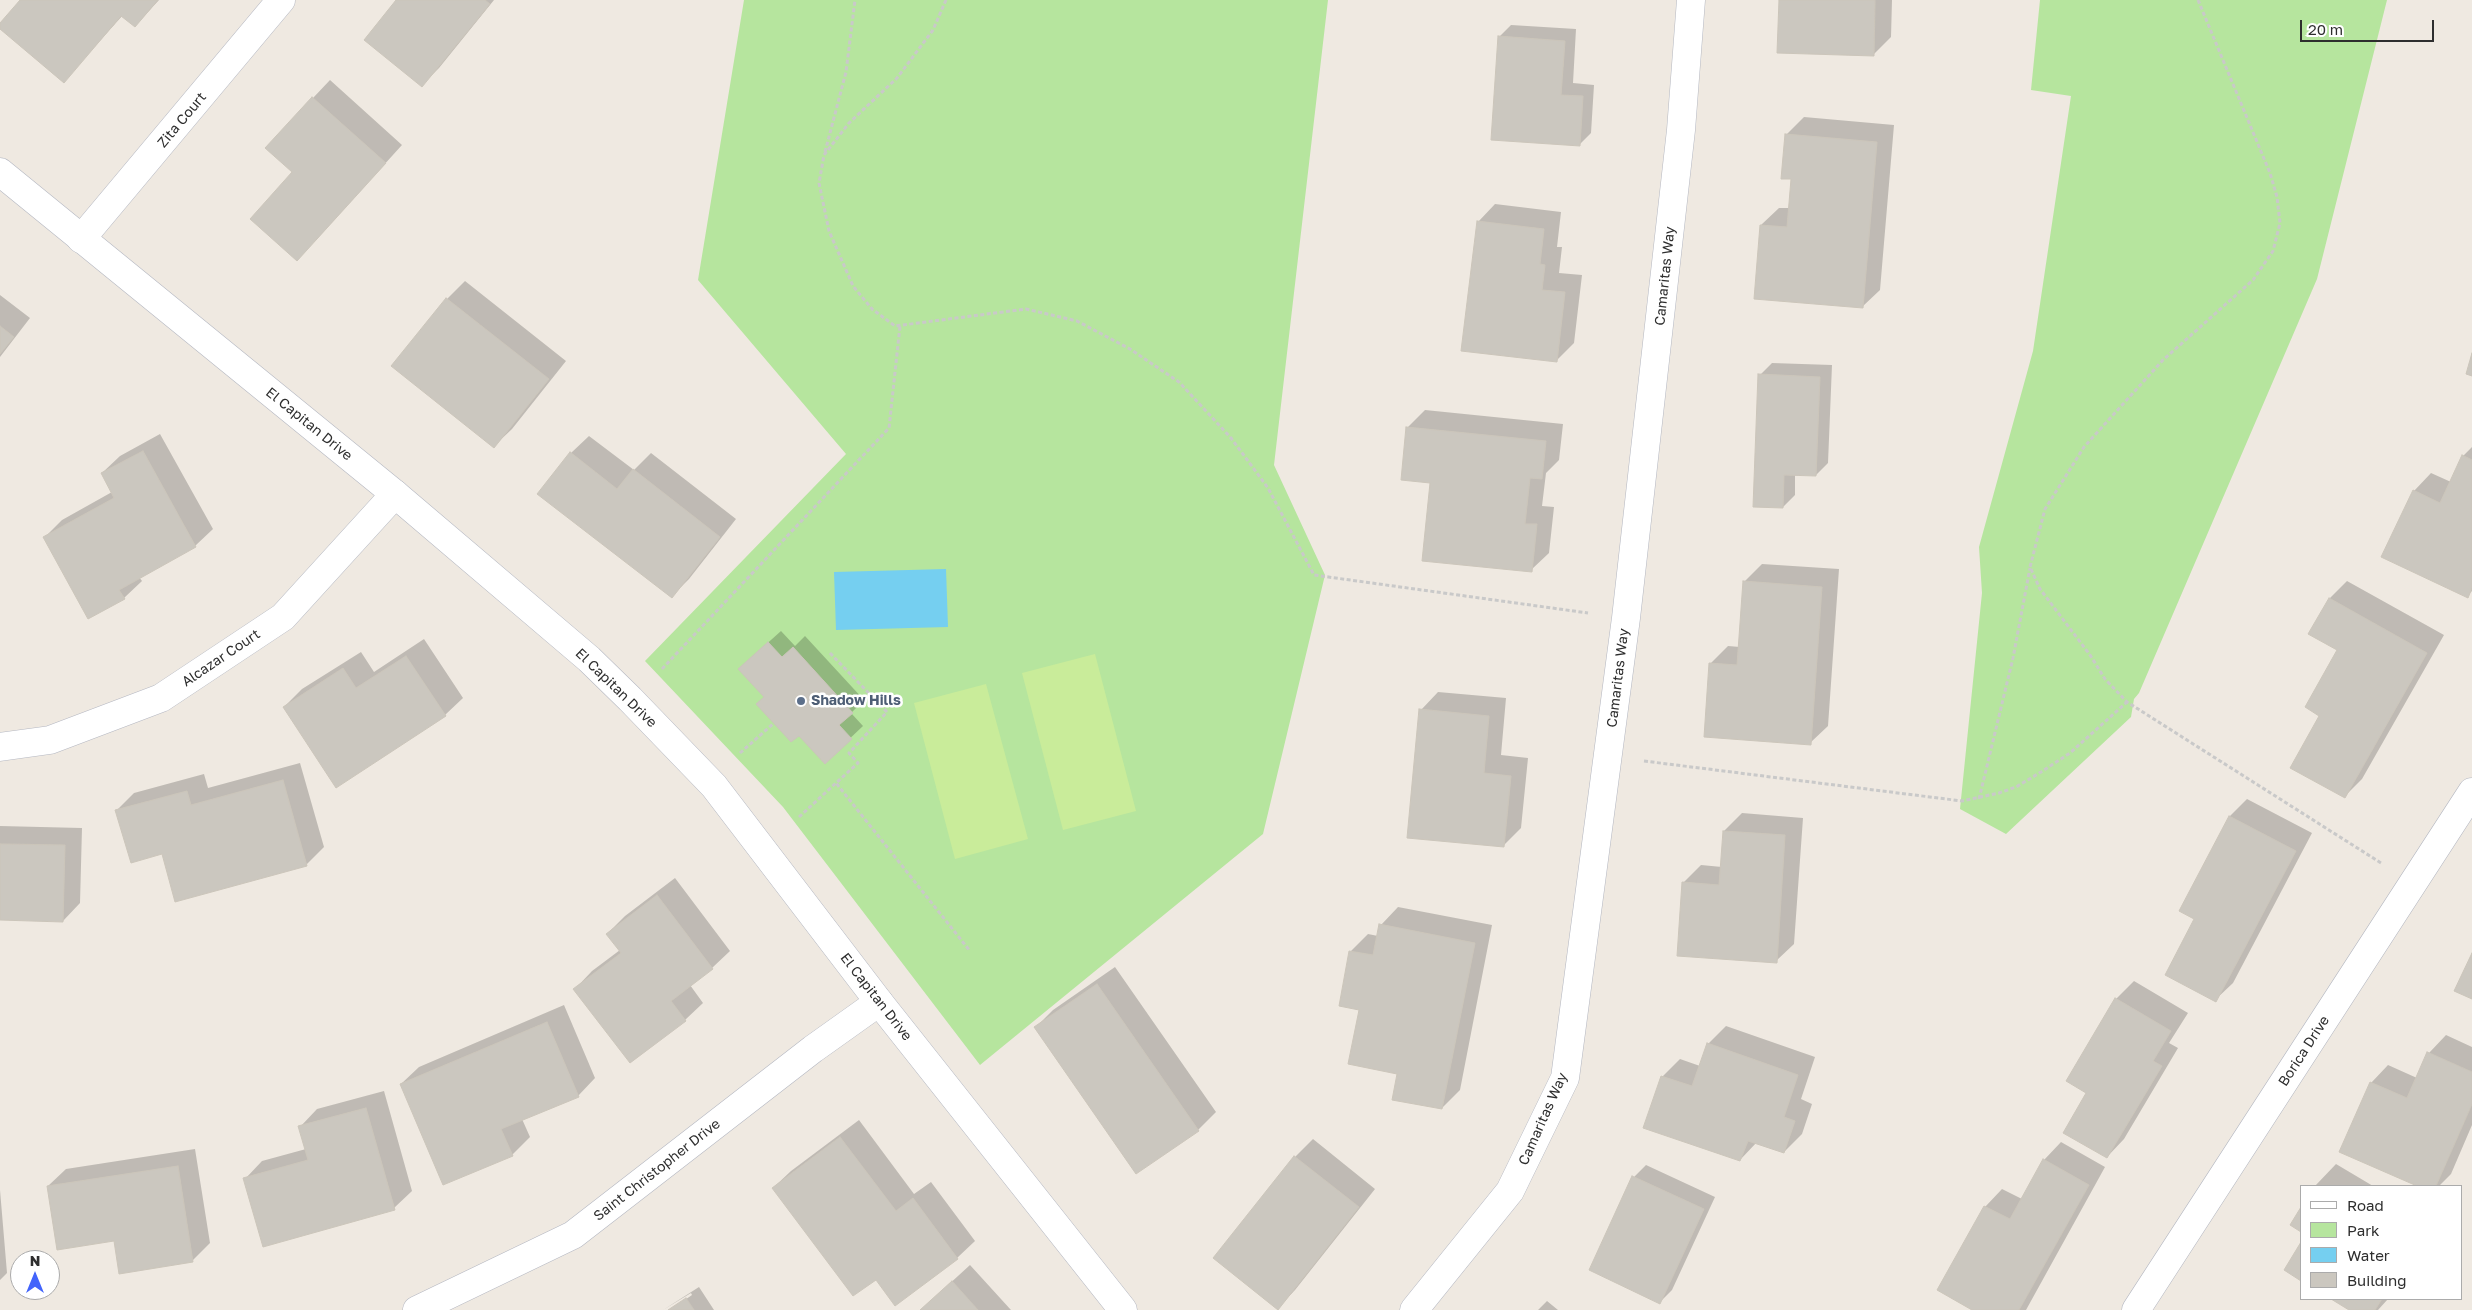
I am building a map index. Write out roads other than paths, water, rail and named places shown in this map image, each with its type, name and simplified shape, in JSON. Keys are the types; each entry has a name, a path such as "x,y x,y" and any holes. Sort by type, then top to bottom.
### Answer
{"street":[{"name":"Zita Court","path":"81,239 281,0"},
{"name":"Camaritas Way","path":"1414,1310 1510,1191 1565,1078 1626,618 1681,130 1691,0"},
{"name":"El Capitan Drive","path":"0,172 395,494 588,659 714,786 879,1002 1123,1310"},
{"name":"Alcazar Court","path":"0,747 50,740 161,698 282,617 395,494"},
{"name":"Borica Drive","path":"2136,1310 2472,792"},
{"name":"Saint Christopher Drive","path":"417,1310 573,1235 813,1049 879,1002"}],"water":[{"path":"946,569 948,627 836,630 834,572"}],"place":[{"name":"Shadow Hills","path":"801,701"}]}
